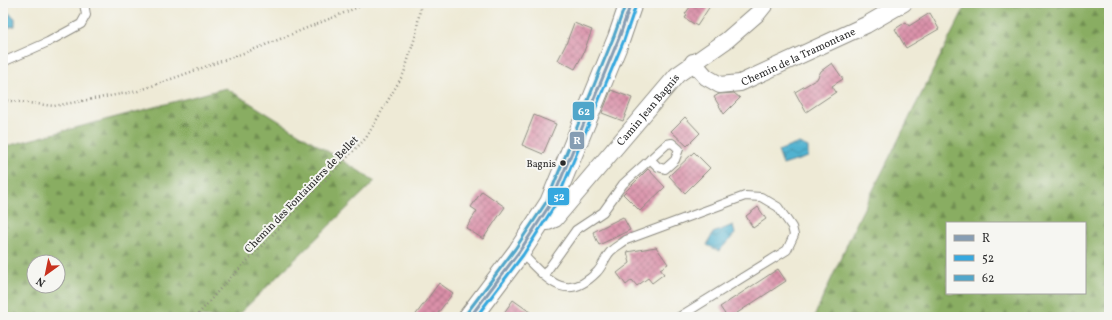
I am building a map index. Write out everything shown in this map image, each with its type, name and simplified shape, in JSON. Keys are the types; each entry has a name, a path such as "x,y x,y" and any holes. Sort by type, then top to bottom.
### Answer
{"main road":[{"path":"470,317 519,252 551,203 619,38 631,3"}],"street":[{"name":"Camin Jean Bagnis","path":"539,222 548,222 555,219 677,75 693,62 726,40 758,13 766,3"},
{"name":"Chemin de la Tramontane","path":"693,62 706,77 720,85 740,83 866,25 904,3"}],"lane":[{"path":"3,62 48,42 81,24 86,16 84,3"},
{"path":"544,275 576,230 603,212 623,184 650,159"},
{"path":"519,252 555,285 566,288 579,285 598,271 611,251 626,240 745,196 761,196 778,207 792,227 794,235 787,250 678,317"}],"path":[{"path":"3,100 54,106 138,91 263,46 368,3"},
{"name":"Chemin des Fontainiers de Bellet","path":"196,317 366,138 404,73 416,34 421,3"}],"green space":[{"path":"967,3 1109,3 1109,317 814,317 858,220"},
{"path":"226,88 375,181 236,317 3,317 3,147"}],"water":[{"path":"3,8 15,18 15,26 5,28 3,26"},
{"path":"799,143 808,147 808,157 783,165 778,151"},
{"path":"733,225 735,234 719,251 707,245 713,233"}],"building":[{"path":"693,3 712,3 697,26 685,18 687,15 685,14"},
{"path":"930,13 939,29 906,48 895,29 906,22 909,26"},
{"path":"574,23 592,30 583,54 575,69 558,60"},
{"path":"832,63 843,79 832,86 836,92 806,112 795,92 817,79 821,71"},
{"path":"611,90 632,98 623,121 602,113"},
{"path":"734,93 740,98 724,114 714,97 719,94"},
{"path":"534,115 556,124 543,154 522,145"},
{"path":"685,117 700,133 687,146 671,131"},
{"path":"694,152 710,168 685,193 669,176"},
{"path":"648,169 665,187 640,211 623,194"},
{"path":"482,191 505,207 483,239 466,228 477,211 471,207"},
{"path":"758,207 766,219 753,228 746,216"},
{"path":"623,217 630,230 599,245 593,232"},
{"path":"656,247 668,264 660,269 664,274 652,283 648,278 637,286 632,280 626,285 617,273 630,263 627,252"},
{"path":"778,269 786,281 731,317 727,317 720,307"},
{"path":"439,283 453,293 435,317 414,317"},
{"path":"513,300 537,317 501,317"}],"transit line":[{"name":"62","path":"466,314 515,249 547,201 626,3"},
{"name":"R","path":"470,317 519,252 551,203 619,38 631,3"},
{"name":"52","path":"476,317 523,255 555,205 624,40 636,5"}],"place":[{"name":"Bagnis","path":"563,163"}]}
